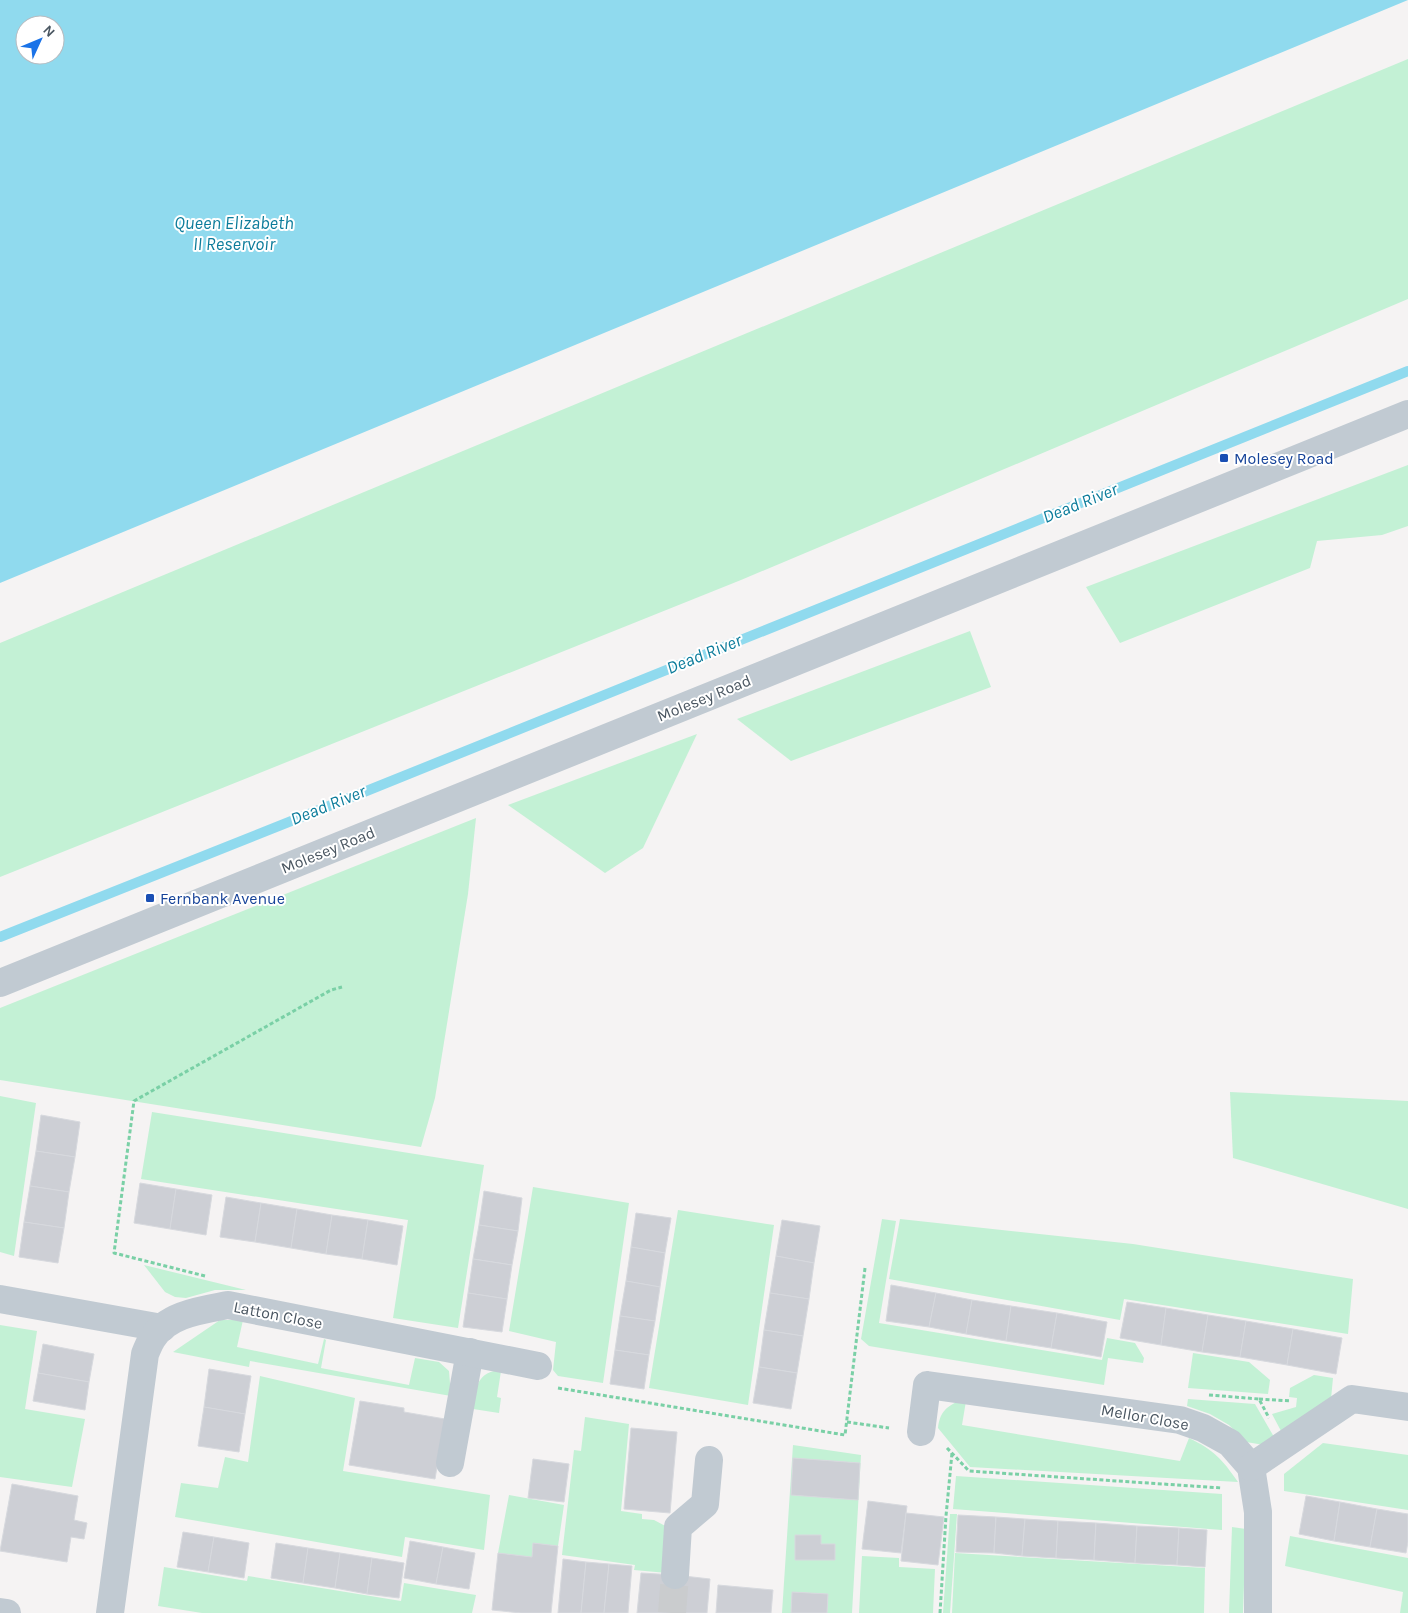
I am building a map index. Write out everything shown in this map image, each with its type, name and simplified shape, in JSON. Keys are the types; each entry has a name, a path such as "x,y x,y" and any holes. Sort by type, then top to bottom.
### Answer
{"street":[{"name":"Molesey Road","path":"0,983 1408,414"},
{"path":"0,1299 162,1328"},
{"name":"Latton Close","path":"110,1613 146,1354 152,1339 162,1328 176,1319 196,1311 228,1305 538,1366"},
{"path":"450,1463 470,1352"},
{"name":"Mellor Close","path":"921,1432 927,1385 1180,1420 1204,1428 1230,1443 1253,1479"},
{"path":"1258,1613 1258,1512 1253,1479 1352,1399 1408,1407"},
{"path":"675,1576 678,1527 705,1504 709,1460"},
{"path":"0,1612 7,1613"}],"path":[{"path":"207,1276 114,1253 134,1102 331,990 342,987"},
{"path":"538,1366 546,1368 544,1386 845,1435 865,1268"},
{"path":"1259,1399 1291,1401"},
{"path":"847,1422 934,1434 969,1471 1253,1479"},
{"path":"940,1613 952,1452"}],"green space":[{"path":"1408,59 1408,299 741,580 0,877 0,643"},
{"path":"1408,465 1408,526 1382,535 1317,541 1310,568 1120,643 1086,587"},
{"path":"970,631 991,687 791,761 737,719"},
{"path":"697,734 643,848 605,873 508,805"},
{"path":"476,818 468,894 435,1098 421,1147 0,1080 0,1008"},
{"path":"1230,1092 1408,1101 1408,1209 1233,1158"},
{"path":"0,1096 36,1103 14,1256 0,1252"},
{"path":"152,1112 484,1165 458,1328 393,1318 408,1220 141,1179"},
{"path":"533,1187 629,1203 603,1383 558,1376 553,1370 556,1342 509,1331"},
{"path":"678,1210 774,1225 748,1405 649,1388"},
{"path":"882,1219 896,1221 879,1323 1102,1360 1107,1338 1135,1343 1144,1358 1143,1363 1108,1358 1104,1385 869,1346 861,1339"},
{"path":"900,1219 1133,1244 1353,1279 1348,1334 1124,1299 1120,1320 889,1279"},
{"path":"144,1265 246,1290 215,1290 186,1298 175,1297 165,1292"},
{"path":"220,1320 243,1320 237,1347 318,1364 324,1339 326,1340 321,1368 409,1385 415,1358 439,1362 449,1371 451,1396 250,1361 249,1367 173,1352"},
{"path":"0,1325 37,1331 25,1409 85,1419 72,1487 0,1477"},
{"path":"1193,1353 1249,1362 1270,1380 1268,1394 1188,1388"},
{"path":"501,1371 497,1397 501,1398 499,1413 473,1409 476,1390 480,1380 488,1373"},
{"path":"1314,1375 1333,1378 1331,1399 1281,1431 1272,1414 1296,1407 1297,1398 1289,1397 1290,1388"},
{"path":"260,1376 355,1398 343,1471 490,1495 484,1550 405,1537 402,1557 175,1517 181,1483 218,1488 225,1457 248,1462"},
{"path":"1188,1399 1255,1404 1274,1437 1264,1445 1246,1442 1229,1425 1210,1414 1187,1406"},
{"path":"959,1401 966,1401 962,1425 1180,1461 1189,1438 1217,1456 1238,1482 970,1467 938,1428 944,1411"},
{"path":"585,1417 629,1424 621,1511 642,1514 642,1519 654,1520 671,1529 667,1573 634,1570 635,1565 562,1555 574,1450 581,1451"},
{"path":"1323,1443 1408,1455 1408,1510 1284,1491 1284,1474"},
{"path":"793,1445 861,1455 852,1613 827,1613 828,1594 793,1592 791,1613 782,1613","holes":["793,1458 860,1463 858,1500 791,1495"]},
{"path":"956,1476 1222,1494 1222,1530 953,1509"},
{"path":"509,1495 564,1505 558,1546 533,1543 532,1557 498,1553"},
{"path":"950,1514 957,1514 950,1613 943,1613"},
{"path":"1232,1527 1246,1529 1243,1613 1229,1613"},
{"path":"1290,1536 1408,1558 1408,1613 1400,1613 1403,1592 1285,1566"},
{"path":"955,1553 1205,1568 1204,1613 952,1613"},
{"path":"862,1556 899,1558 899,1567 935,1569 933,1613 859,1613"},
{"path":"164,1567 247,1581 248,1576 401,1601 404,1583 476,1595 472,1613 202,1613 158,1606"}],"water":[{"name":"Queen Elizabeth II Reservoir","path":"0,0 1408,0 0,583"}],"building":[{"path":"41,1115 80,1122 75,1157 36,1151"},
{"path":"36,1151 75,1157 69,1192 30,1186"},
{"path":"140,1183 176,1189 170,1229 134,1223"},
{"path":"30,1186 69,1192 64,1228 24,1222"},
{"path":"176,1189 212,1195 206,1235 170,1229"},
{"path":"484,1191 522,1198 518,1231 479,1225"},
{"path":"226,1197 261,1203 255,1242 220,1237"},
{"path":"261,1203 297,1209 291,1248 255,1242"},
{"path":"297,1209 332,1215 326,1254 291,1248"},
{"path":"636,1213 671,1218 665,1253 631,1247"},
{"path":"332,1215 368,1220 362,1259 326,1254"},
{"path":"368,1220 403,1226 397,1265 362,1259"},
{"path":"782,1220 820,1226 814,1263 776,1256"},
{"path":"24,1222 64,1228 58,1263 19,1257"},
{"path":"479,1225 518,1231 512,1265 473,1259"},
{"path":"631,1247 665,1253 660,1287 626,1281"},
{"path":"776,1256 814,1263 809,1299 770,1293"},
{"path":"473,1259 512,1265 507,1299 468,1293"},
{"path":"626,1281 660,1287 655,1321 620,1316"},
{"path":"891,1285 936,1293 929,1327 886,1321"},
{"path":"468,1293 507,1299 502,1332 463,1327"},
{"path":"770,1293 809,1299 803,1336 764,1330"},
{"path":"936,1293 972,1300 966,1334 929,1327"},
{"path":"972,1300 1011,1306 1006,1341 966,1334"},
{"path":"1127,1302 1166,1308 1161,1345 1120,1338"},
{"path":"1011,1306 1057,1313 1051,1348 1006,1341"},
{"path":"1166,1308 1208,1315 1202,1352 1161,1345"},
{"path":"1057,1313 1107,1322 1101,1357 1051,1348"},
{"path":"1208,1315 1246,1321 1240,1357 1202,1352"},
{"path":"620,1316 655,1321 649,1355 615,1350"},
{"path":"1246,1321 1293,1329 1287,1365 1240,1357"},
{"path":"1293,1329 1342,1338 1336,1374 1287,1365"},
{"path":"764,1330 803,1336 797,1373 759,1367"},
{"path":"43,1344 94,1354 89,1382 38,1373"},
{"path":"615,1350 649,1355 644,1389 610,1384"},
{"path":"759,1367 797,1373 791,1409 753,1403"},
{"path":"209,1369 251,1376 245,1414 204,1407"},
{"path":"38,1373 89,1382 85,1410 33,1401"},
{"path":"360,1401 404,1408 404,1412 445,1419 435,1479 349,1465"},
{"path":"204,1407 245,1414 239,1452 198,1446"},
{"path":"631,1428 677,1432 670,1513 624,1509"},
{"path":"793,1458 860,1463 858,1500 791,1495"},
{"path":"533,1459 569,1464 564,1502 528,1498"},
{"path":"12,1484 78,1496 74,1520 87,1523 84,1539 71,1537 67,1562 0,1551"},
{"path":"1306,1496 1340,1502 1334,1541 1299,1534"},
{"path":"868,1501 907,1506 901,1553 862,1549"},
{"path":"1340,1502 1377,1509 1370,1547 1334,1541"},
{"path":"1377,1509 1408,1514 1406,1553 1370,1547"},
{"path":"906,1513 944,1517 938,1565 901,1561"},
{"path":"958,1515 996,1517 994,1553 956,1552"},
{"path":"996,1517 1025,1519 1022,1556 994,1553"},
{"path":"1025,1519 1058,1521 1056,1558 1022,1556"},
{"path":"1058,1521 1096,1523 1094,1560 1056,1558"},
{"path":"1096,1523 1137,1526 1135,1563 1094,1560"},
{"path":"1137,1526 1179,1528 1177,1565 1135,1563"},
{"path":"1179,1528 1207,1530 1205,1567 1177,1565"},
{"path":"183,1532 214,1537 208,1572 177,1567"},
{"path":"795,1535 821,1535 821,1544 835,1544 835,1560 795,1560"},
{"path":"214,1537 249,1543 244,1578 208,1572"},
{"path":"410,1541 443,1547 436,1584 404,1578"},
{"path":"276,1543 308,1548 303,1583 271,1578"},
{"path":"533,1543 558,1546 551,1613 521,1613 492,1610 498,1553 532,1557"},
{"path":"443,1547 475,1553 469,1589 436,1584"},
{"path":"308,1548 340,1553 335,1588 303,1583"},
{"path":"340,1553 372,1558 367,1594 335,1588"},
{"path":"372,1558 404,1563 399,1598 367,1594"},
{"path":"563,1559 586,1562 581,1613 558,1613"},
{"path":"586,1562 609,1564 604,1613 581,1613"},
{"path":"609,1564 632,1566 628,1613 604,1613"},
{"path":"641,1573 675,1575 672,1613 637,1613"},
{"path":"675,1575 710,1579 707,1613 672,1613"},
{"path":"718,1585 773,1590 771,1613 716,1613"},
{"path":"792,1592 828,1594 827,1613 791,1613"}],"waterway":[{"name":"Dead River","path":"0,937 1408,371"}],"tunnel":[{"path":"672,1613 675,1575"}],"place":[{"name":"Molesey Road","path":"1224,458"},
{"name":"Fernbank Avenue","path":"150,898"}]}
